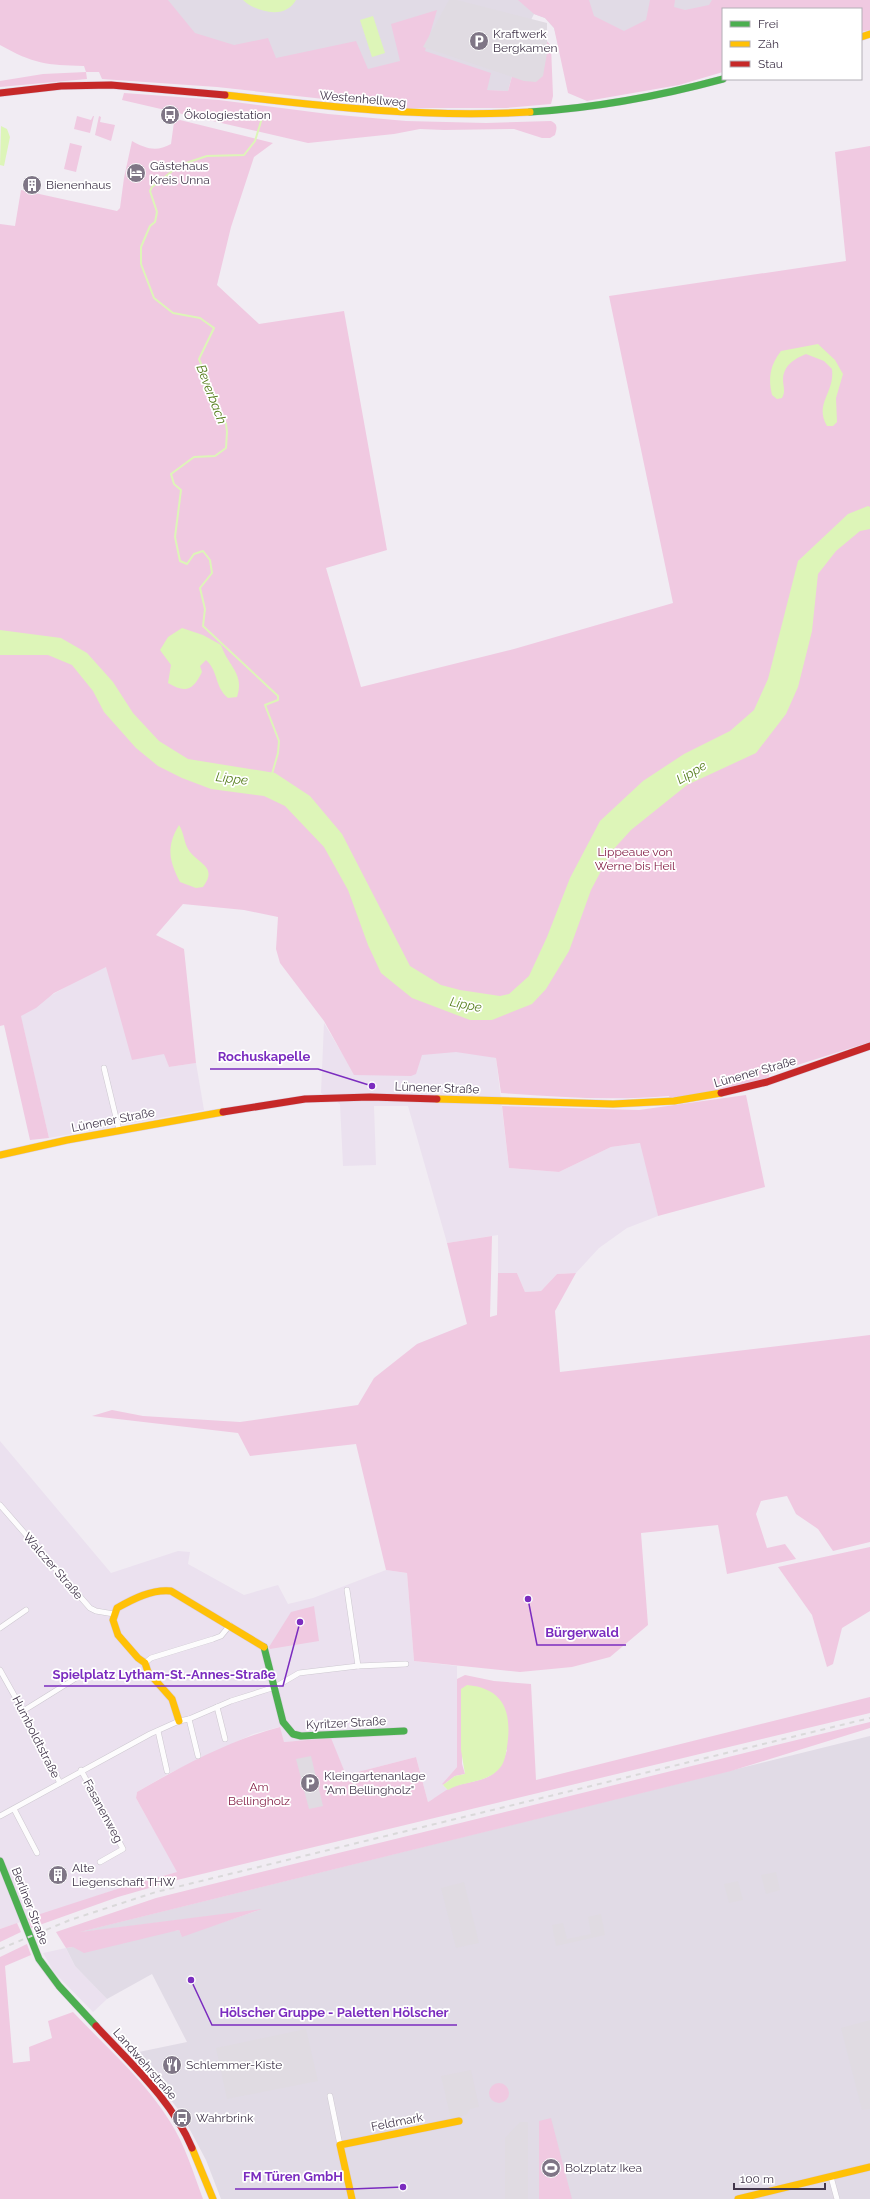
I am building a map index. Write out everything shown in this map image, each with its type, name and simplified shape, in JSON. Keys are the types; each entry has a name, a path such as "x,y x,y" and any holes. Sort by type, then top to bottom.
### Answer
{"main road":[{"name":"Westenhellweg","path":"0,93 100,85 160,88 306,105 422,114 513,114 562,110 623,101 674,92 722,80"},
{"name":"Lünener Straße","path":"0,1155 119,1130 262,1104 333,1098 613,1104 674,1101 726,1092 767,1082 870,1046"},
{"name":"Kyritzer Straße","path":"114,1614 122,1604 162,1590 178,1594 264,1646 283,1722 294,1734 300,1736 404,1731"},
{"path":"114,1614 113,1620 118,1635 138,1658 145,1663 148,1672 172,1699 179,1720"},
{"name":"Berliner Straße","path":"0,1861 39,1959"},
{"name":"Landwehrstraße","path":"39,1959 59,1986 134,2066 167,2105 187,2137 213,2199"},
{"name":"Feldmark","path":"340,2145 459,2122"},
{"path":"340,2145 352,2199"},
{"path":"738,2199 870,2167"}],"street":[{"path":"104,1068 119,1130"},
{"name":"Walczer Straße","path":"0,1505 90,1608 96,1611 114,1614"},
{"path":"347,1590 358,1666"},
{"path":"0,1628 26,1610"},
{"path":"145,1663 151,1658 213,1640 227,1631 230,1625"},
{"path":"0,1816 81,1770 179,1720 189,1719 217,1707 275,1687 299,1673 358,1666 406,1664"},
{"name":"Humboldtstraße","path":"0,1670 60,1783"},
{"path":"23,1711 81,1675"},
{"path":"217,1707 225,1739"},
{"path":"189,1719 198,1756"},
{"path":"158,1731 167,1771"},
{"name":"Fasanenweg","path":"81,1770 123,1849 100,1862"},
{"path":"14,1809 37,1853"},
{"path":"330,2096 340,2145"},
{"path":"831,2176 837,2199"}],"shaded area":[{"name":"Kraftwerk Bergkamen","path":"84,0 744,0 722,9 561,53 554,28 545,18 534,14 523,36 508,91 447,89 309,76"},
{"path":"449,0 457,0 547,23 547,53 543,76 536,82 524,81 423,47"},
{"path":"106,964 165,1054 169,1067 196,1063 204,1110 49,1138 20,1013"},
{"path":"324,1023 355,1075 419,1052 468,1052 496,1058 509,1168 559,1172 611,1147 641,1143 658,1216 627,1228 599,1248 576,1273 557,1274 541,1291 525,1292 517,1273 498,1273 498,1235 447,1243 408,1106 374,1106 376,1165 343,1166 340,1104 321,1093"},
{"path":"0,1441 111,1573 178,1551 190,1552 188,1564 244,1595 278,1585 288,1604 313,1598 386,1570 407,1573 414,1661 457,1666 457,1767 442,1784 448,1790 428,1802 416,1757 346,1775 330,1738 284,1742 279,1727 253,1734 168,1774 137,1792 136,1798 178,1872 123,1887 0,1929"},
{"name":"Wahrbrink","path":"870,1736 870,2199 221,2199 206,2160 181,2113 134,2053 187,2042 152,1974 107,1999 75,1966 66,1948 179,1930 182,1936 259,1910 75,1933"},
{"name":"Kleingartenanlage \"Am Bellingholz\"","path":"311,1756 323,1806 309,1809 296,1759"},
{"path":"776,1872 780,1890 766,1894 761,1875"},
{"path":"738,1881 743,1900 729,1903 724,1884"},
{"path":"464,1882 479,1943 456,1948 441,1888"},
{"path":"601,1914 605,1935 556,1946 552,1925 563,1923 567,1939 591,1934 588,1917"},
{"path":"66,1948 75,1966 107,1999 93,2012 54,1972 43,1953"},
{"path":"870,2020 870,2109 862,2110 841,2028"},
{"path":"306,2029 318,2081 227,2099 216,2048"},
{"path":"471,2070 479,2107 470,2109 466,2115 451,2119 441,2076"},
{"path":"520,2122 528,2122 528,2199 505,2199 505,2138"}],"green space":[{"path":"0,0 168,0 195,33 234,45 268,38 276,58 356,41 368,69 400,61 391,24 437,10 425,51 491,73 487,90 508,91 523,36 546,40 551,46 553,96 551,104 506,108 405,108 217,87 102,79 99,72 86,72 84,66 50,64 32,60 0,45"},
{"path":"518,0 589,0 594,16 624,31 646,20 650,0 675,0 674,7 685,10 709,5 712,0 870,0 870,30 862,32 862,8 722,8 722,72 679,85 587,101 568,93 554,28 545,18 534,14"},
{"path":"86,72 87,79 0,87 0,81 43,74"},
{"path":"124,93 219,100 328,114 406,121 486,123 551,121 555,123 556,128 555,135 550,138 542,138 514,129 420,129 394,134 308,143 122,100"},
{"path":"77,116 91,120 94,116 90,133 74,129"},
{"path":"99,116 101,117 100,122 115,125 111,141 95,135"},
{"name":"Lippeaue von Werne bis Heil","path":"180,120 273,143 254,157 231,227 217,285 259,324 344,311 387,550 326,568 361,687 514,649 673,603 609,296 846,261 835,152 870,146 870,1042 769,1074 769,1077 745,1085 670,1099 669,1096 606,1098 501,1093 496,1058 456,1052 422,1055 416,1074 411,1076 354,1075 324,1021 280,963 276,949 278,917 244,910 183,904 156,935 184,949 196,1063 169,1067 164,1054 132,1060 106,967 54,993 36,1008 21,1016 49,1138 30,1140 4,1025 0,1026 0,224 15,226 21,190 117,211 120,208 124,178 132,141 147,148 156,149 171,144 174,122"},
{"path":"70,143 82,146 76,172 64,169"},
{"path":"746,1095 765,1187 658,1216 640,1143 611,1147 559,1172 509,1168 502,1106 639,1110"},
{"path":"492,1236 490,1317 497,1315 498,1273 517,1273 525,1292 541,1291 557,1274 576,1273 555,1311 560,1372 870,1335 870,1542 833,1551 818,1529 796,1514 787,1496 761,1501 756,1514 767,1548 785,1544 796,1559 727,1574 718,1525 641,1533 648,1625 610,1657 572,1667 520,1672 414,1661 407,1573 386,1570 356,1444 250,1456 238,1433 92,1416 112,1410 143,1416 240,1422 358,1405 374,1378 417,1344 467,1324 447,1243"},
{"path":"870,1547 870,1611 842,1628 833,1664 827,1667 812,1615 778,1567"},
{"path":"314,1606 319,1641 270,1649 269,1647 291,1612"},
{"name":"Am Bellingholz","path":"465,1675 494,1681 531,1684 536,1780 870,1697 870,1713 177,1880 118,1897 31,1928 28,1918 123,1887 177,1872 136,1798 137,1792 225,1746 261,1732 280,1727 284,1742 331,1738 346,1775 416,1757 428,1802 454,1786 483,1779 489,1776 499,1768 507,1750 462,1718 462,1764 465,1774 455,1776 443,1785 442,1784 457,1767 457,1679"},
{"path":"870,1722 870,1728 731,1771 80,1932 262,1909 182,1937 179,1930 84,1953 73,1947 66,1948 56,1932 156,1898"},
{"path":"17,1923 21,1932 0,1942 0,1929"},
{"path":"27,1944 31,1955 5,1966 13,2063 30,2061 29,2047 52,2038 48,2021 73,2012 124,2064 159,2105 180,2139 203,2199 0,2199 0,1957"},
{"path":"499,2083 506,2086 509,2093 506,2100 499,2103 492,2100 489,2093 492,2086"},
{"path":"551,2118 572,2199 539,2199 539,2121"}],"water":[{"path":"243,0 296,0 292,5 282,11 270,12 258,9"},
{"path":"373,16 385,53 372,57 360,20"},
{"path":"1,126 7,129 10,137 4,166 0,165"},
{"path":"818,344 835,360 843,374 836,398 837,422 833,426 827,426 823,411 832,377 832,369 824,361 806,354 797,358 790,363 785,370 783,379 784,393 782,398 777,399 772,395 770,377 772,367 781,351"},
{"name":"Lippe","path":"868,506 870,507 870,529 860,531 836,551 818,574 812,631 798,687 786,714 756,753 687,785 631,830 611,852 591,890 569,951 546,989 532,1004 492,1020 470,1020 412,998 381,973 368,945 348,890 324,847 285,806 264,796 211,789 182,778 158,766 136,748 104,712 93,691 72,665 48,655 0,655 0,630 61,638 87,653 113,682 133,713 159,741 188,759 275,773 310,796 342,834 410,966 441,985 460,990 500,996 509,994 529,976 547,937 570,878 600,821 643,781 684,754 730,731 754,710 768,679 798,561 848,514"},
{"path":"182,628 203,635 221,645 235,670 239,682 237,697 228,698 220,689 213,669 206,660 200,666 202,672 192,686 184,689 168,683 171,665 160,650 168,637"},
{"path":"179,825 188,849 208,870 209,874 203,887 196,888 180,882 173,867 170,854 172,840"},
{"path":"467,1685 488,1690 501,1701 508,1717 508,1739 506,1752 502,1765 491,1776 448,1790 443,1785 455,1776 465,1774 461,1750 461,1689"}],"waterway":[{"name":"Beverbach","path":"262,118 255,141 244,155 207,156 180,165 152,187 150,191 157,212 155,222 150,226 141,247 141,264 154,298 173,313 200,318 214,328 199,359 226,424 226,448 215,456 194,457 171,474 174,484 181,490 175,537 180,561 187,564 194,554 203,551 210,560 212,573 200,588 205,609 203,626 278,696 278,700 265,705 279,741 278,753 272,774"}],"railway":[{"path":"0,1949 70,1920 156,1892 870,1718"}],"traffic: fast":[{"path":"530,112 579,108 627,100 675,91 722,79"},
{"path":"264,1647 283,1722 293,1734 301,1736 404,1731"},
{"path":"0,1861 39,1959 59,1986 96,2026"}],"traffic: slow":[{"path":"862,37 870,34"},
{"path":"225,95 301,104 377,110 453,114 530,112"},
{"path":"437,1099 613,1104 674,1101 721,1093"},
{"path":"0,1155 67,1140 223,1112"},
{"path":"179,1721 172,1699 148,1672 145,1663 138,1658 118,1635 113,1620 117,1608 136,1598 150,1593 171,1591 264,1647"},
{"path":"352,2199 340,2145 459,2121"},
{"path":"192,2148 213,2199"},
{"path":"738,2199 870,2167"}],"traffic: jam":[{"path":"0,93 61,86 111,85 225,95"},
{"path":"721,1093 767,1082 870,1046"},
{"path":"223,1112 305,1099 370,1097 437,1099"},
{"path":"96,2026 162,2098 184,2130 192,2148"}],"place":[{"name":"Kraftwerk Bergkamen","path":"479,41"},
{"name":"Ökologiestation","path":"170,115"},
{"name":"Gästehaus Kreis Unna","path":"136,173"},
{"name":"Bienenhaus","path":"32,185"},
{"name":"Rochuskapelle","path":"372,1086"},
{"name":"Bürgerwald","path":"528,1599"},
{"name":"Spielplatz Lytham-St.-Annes-Straße","path":"300,1622"},
{"name":"Kleingartenanlage \"Am Bellingholz\"","path":"310,1783"},
{"name":"Alte Liegenschaft THW","path":"58,1875"},
{"name":"Hölscher Gruppe - Paletten Hölscher","path":"191,1980"},
{"name":"Schlemmer-Kiste","path":"172,2065"},
{"name":"Wahrbrink","path":"182,2118"},
{"name":"Bolzplatz Ikea","path":"551,2168"},
{"name":"FM Türen GmbH","path":"403,2187"}]}
